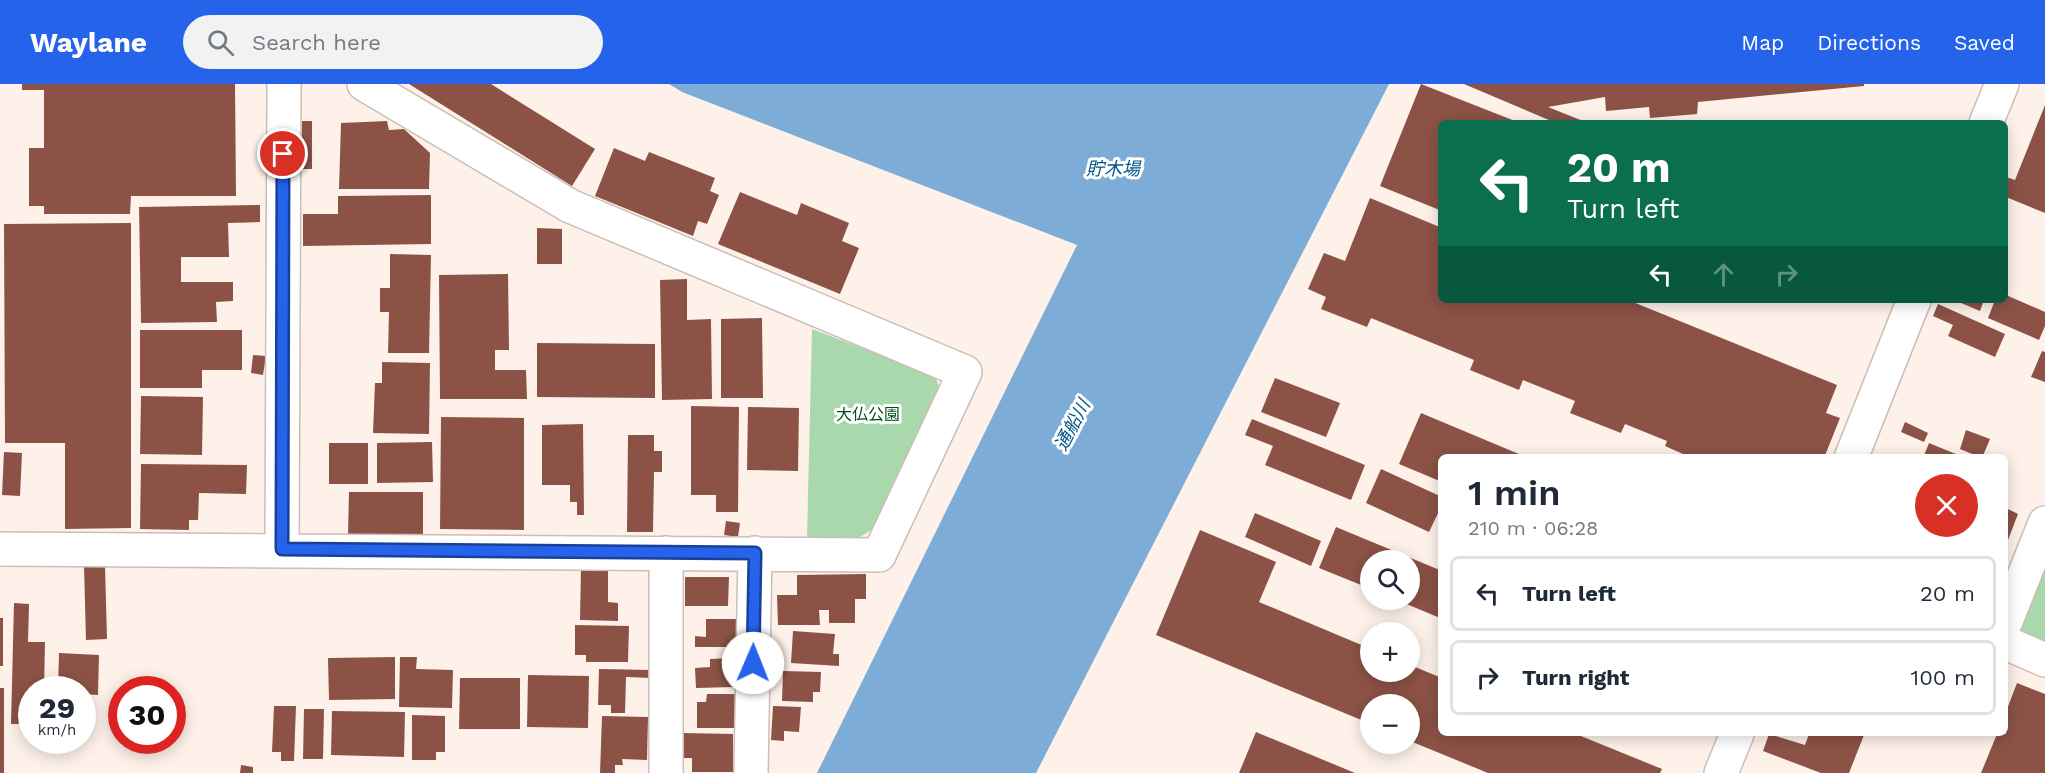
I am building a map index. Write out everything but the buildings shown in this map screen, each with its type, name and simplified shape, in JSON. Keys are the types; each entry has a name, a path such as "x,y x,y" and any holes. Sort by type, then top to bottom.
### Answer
{"street":[{"path":"282,549 284,84"},
{"path":"0,549 282,549 879,555 965,372 570,206 364,84"},
{"path":"1987,120 2002,84"},
{"path":"1853,454 1913,303"},
{"path":"2008,616 2045,523"},
{"path":"666,552 666,773"},
{"path":"751,773 755,553"},
{"path":"2008,644 2045,660"},
{"path":"1720,773 1736,736"}],"green space":[{"name":"大仏公園","path":"812,329 935,376 942,395 876,527 857,539 807,538"},
{"path":"2045,565 2045,648 2024,639 2015,622"}],"water":[{"path":"669,84 1389,84 1036,773 817,773 1077,245 682,92"}],"route":[{"path":"283,154 282,549 755,553 753,663"}],"water label":[{"name":"貯木場","path":"1113,168"},
{"name":"通船川","path":"1072,425"}]}
